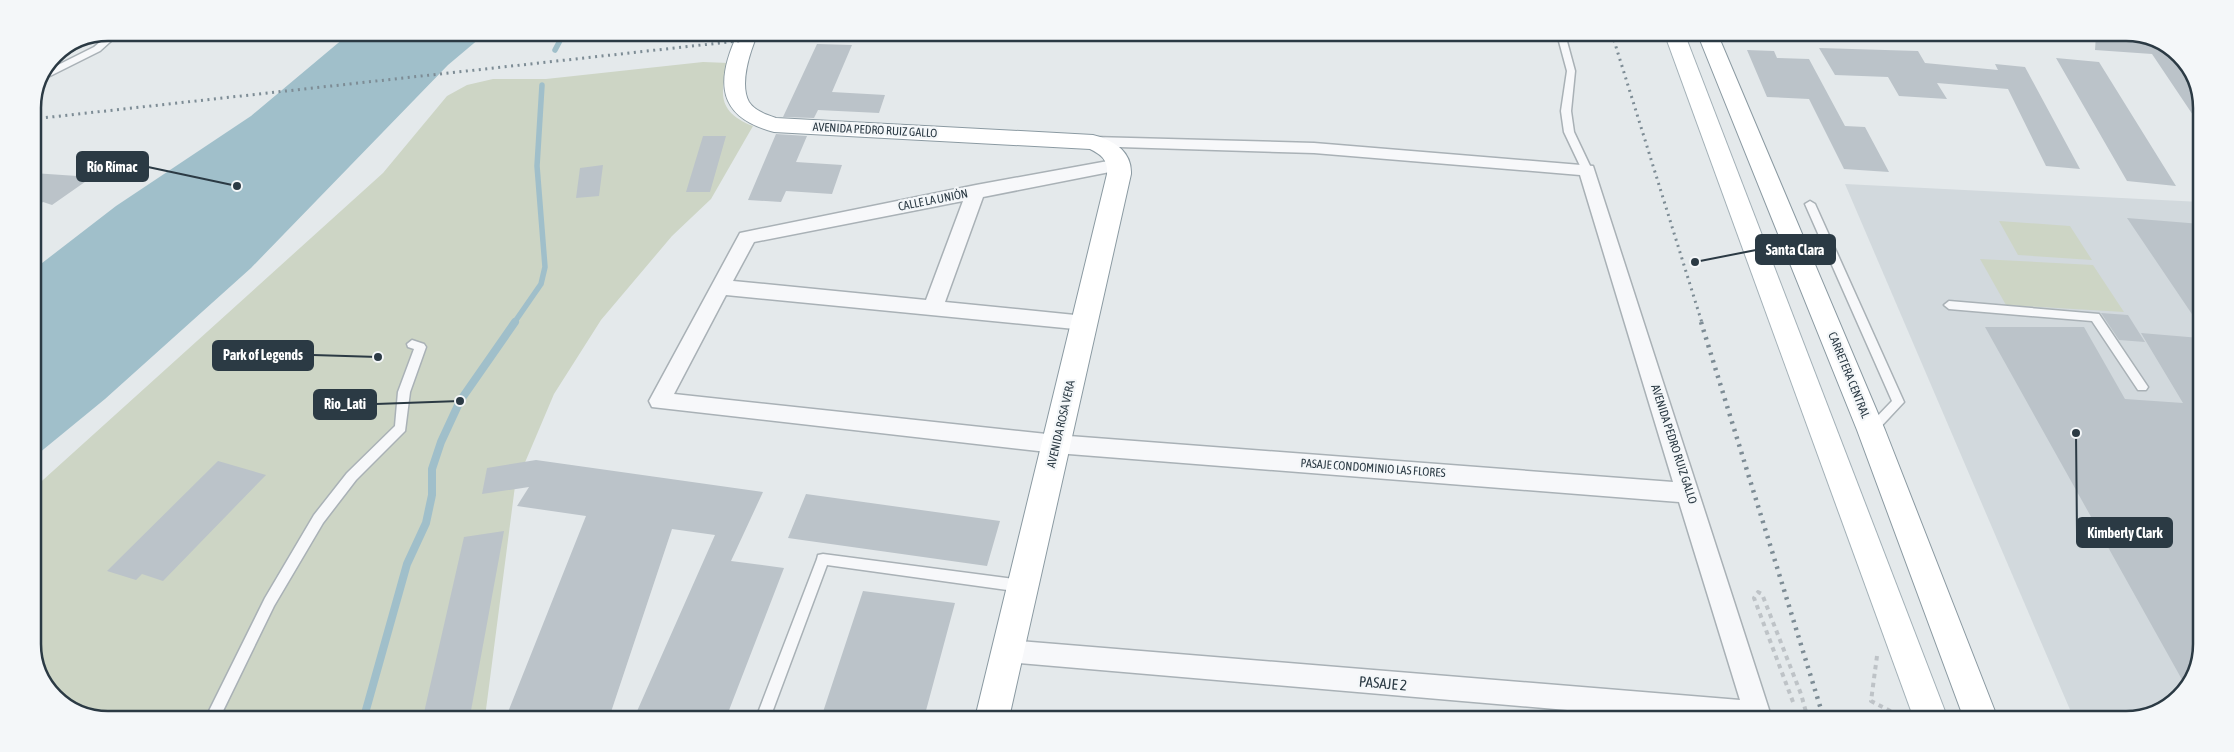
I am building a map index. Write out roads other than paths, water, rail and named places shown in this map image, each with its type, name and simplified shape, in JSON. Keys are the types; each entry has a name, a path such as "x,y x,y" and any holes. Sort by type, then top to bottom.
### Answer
{"main road":[{"name":"AVENIDA PEDRO RUIZ GALLO","path":"746,41 734,82 734,95 741,108 763,122 774,125 1093,142"},
{"path":"1679,41 1928,711"},
{"name":"CARRETERA CENTRAL","path":"1710,41 1871,430 1978,711"},
{"path":"1093,142 1110,150 1119,165"},
{"name":"AVENIDA ROSA VERA","path":"994,711 1085,323 1119,165"}],"street":[{"path":"1093,142 1314,148 1586,170"},
{"name":"CALLE LA UNIÓN","path":"720,288 747,237 976,191 1119,165"},
{"name":"AVENIDA PEDRO RUIZ GALLO","path":"1586,170 1757,711"},
{"path":"933,308 976,191"},
{"path":"720,288 1085,323"},
{"name":"PASAJE CONDOMINIO LAS FLORES","path":"720,288 660,401 1056,444 1689,493"},
{"name":"PASAJE 2","path":"1008,651 1691,711"}],"lane":[{"path":"53,71 97,49 106,41"},
{"path":"1563,41 1571,71 1566,111 1569,132 1586,170"},
{"path":"1810,204 1898,402 1871,430"},
{"path":"1948,305 2095,317 2142,387"},
{"path":"216,711 281,580 320,517 338,492 401,428 401,402 407,381 420,356 420,347 412,344"},
{"path":"766,711 823,559 1023,586"}],"water":[{"path":"340,41 476,41 448,65 251,268 105,399 41,451 41,264 116,206 251,116"}],"waterway":[{"path":"555,50 560,41"},
{"path":"514,323 541,284 545,267 537,166 542,85"},
{"path":"366,711 407,564 426,523 432,495 432,469 441,442 460,401 515,322"}],"railway":[{"path":"41,118 738,41"},
{"path":"1614,41 1702,323"},
{"path":"1701,322 1822,711"}],"place":[{"name":"Río Rímac","path":"237,186"},
{"name":"Santa Clara","path":"1695,262"},
{"name":"Park of Legends","path":"378,357"},
{"name":"Rio_Lati","path":"460,401"},
{"name":"Kimberly Clark","path":"2076,433"}]}
